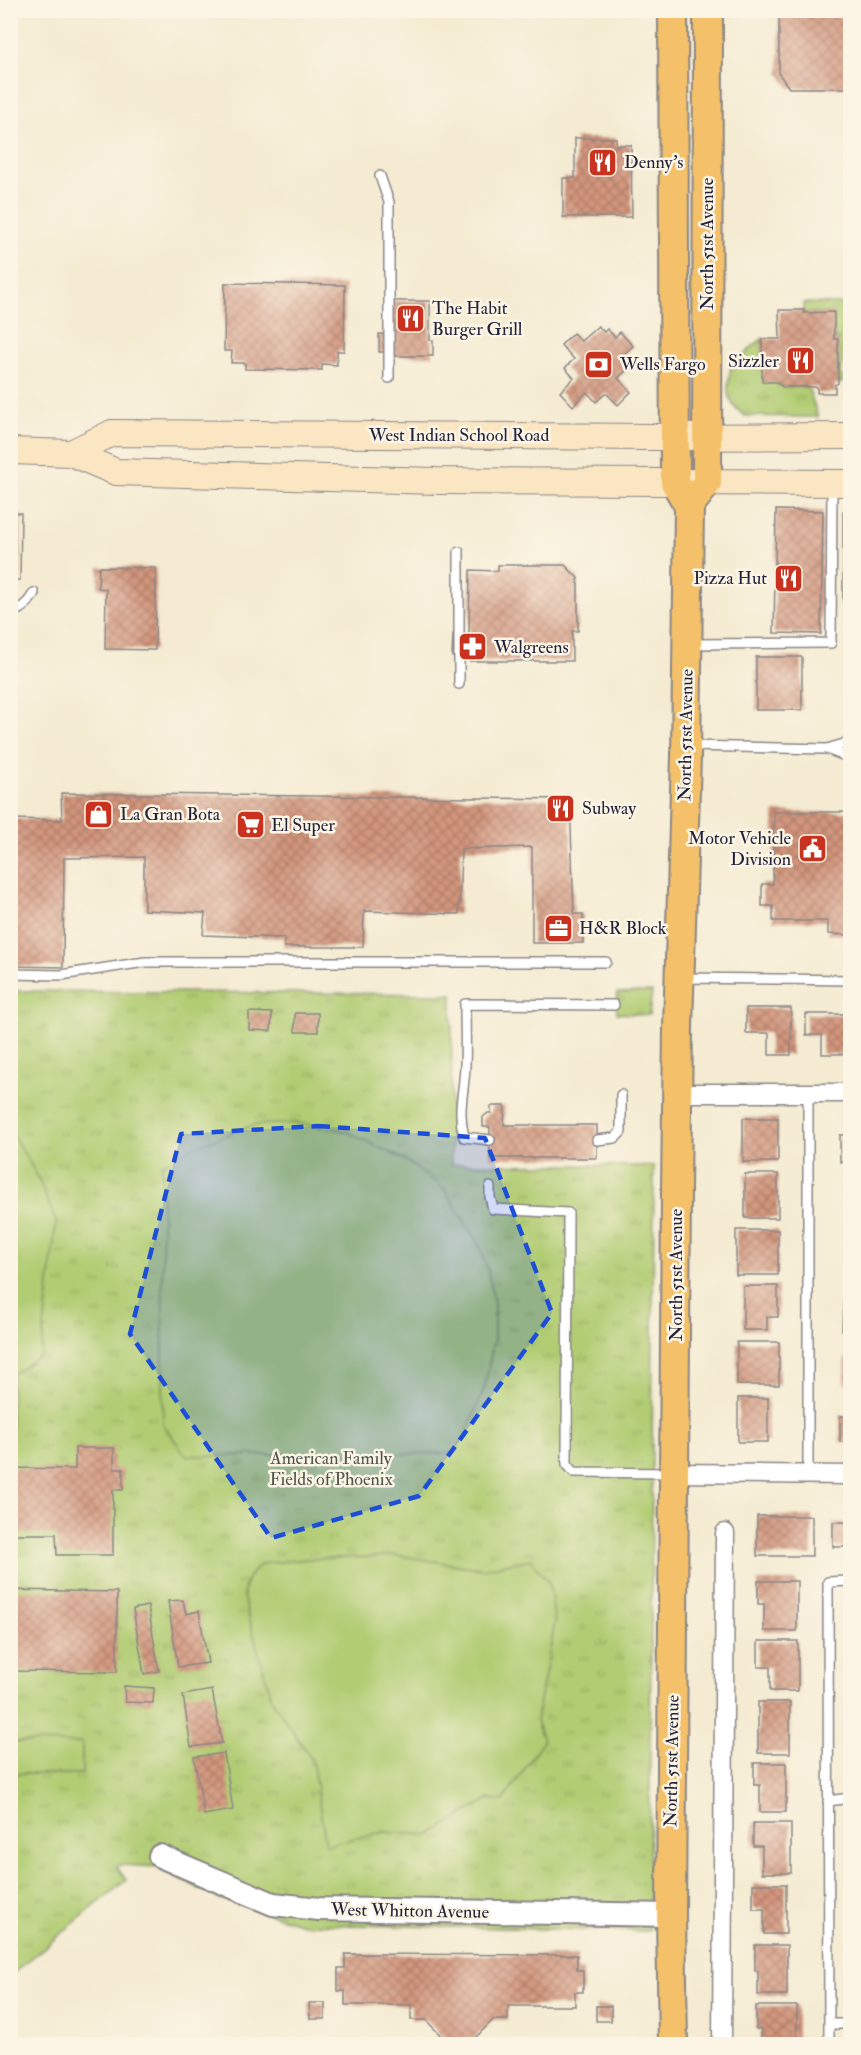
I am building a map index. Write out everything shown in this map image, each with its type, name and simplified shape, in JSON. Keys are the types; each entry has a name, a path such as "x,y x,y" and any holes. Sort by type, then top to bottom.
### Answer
{"main road":[{"name":"North 51st Avenue","path":"673,2044 671,1915 677,1093 687,644 682,494 675,436 674,10"},
{"name":"North 51st Avenue","path":"707,483 708,10"},
{"name":"West Indian School Road","path":"71,453 112,433 850,436"},
{"name":"West Indian School Road","path":"10,452 71,453 116,472 437,481 682,494"},
{"path":"682,494 707,483 841,483"}],"street":[{"path":"677,1093 850,1093"},
{"path":"675,1473 850,1474"},
{"path":"722,2044 725,1533"},
{"name":"West Whitton Avenue","path":"160,1856 273,1904 319,1909 671,1915"}],"lane":[{"path":"380,176 389,202 389,378"},
{"path":"687,644 819,645 832,642 841,483"},
{"path":"459,552 459,684"},
{"path":"10,611 15,611 30,602 34,593"},
{"path":"686,746 827,749 844,744 850,739"},
{"path":"827,749 850,758"},
{"path":"10,974 61,975 145,962 606,962"},
{"path":"680,978 850,980"},
{"path":"490,1140 464,1137 461,1124 459,1111 465,1067 465,1004 614,1005"},
{"path":"808,1093 808,1474"},
{"path":"597,1140 615,1138 621,1132 621,1095"},
{"path":"490,1187 492,1209 568,1213 567,1464 569,1468 574,1472 675,1473"},
{"path":"829,2044 828,1582 850,1581"},
{"path":"828,1801 850,1798"},
{"path":"829,2024 850,2024"}],"highlighted area":[{"path":"318,1126 485,1138 552,1313 419,1496 271,1538 130,1334 181,1134"}],"green space":[{"path":"804,303 844,304 842,383 838,383 838,339 834,339 834,313 804,313"},
{"path":"762,339 763,382 776,382 783,387 808,387 818,417 745,416 737,410 728,392 732,361 737,362"},
{"name":"American Family Fields of Phoenix","path":"11,991 452,994 451,1164 654,1166 649,1931 303,1924 220,1899 158,1867 120,1865 117,1867 126,1880 11,1975"},
{"path":"652,992 649,1015 617,1013 617,993"},
{"path":"298,1123 345,1131 403,1159 444,1188 480,1247 488,1271 494,1303 494,1339 485,1386 467,1431 455,1453 186,1456 163,1424 162,1164 192,1147 254,1125"},
{"path":"11,1132 37,1175 56,1222 41,1355 12,1375 11,1395"},
{"path":"395,1555 483,1569 530,1559 549,1583 555,1623 536,1721 543,1741 503,1801 489,1799 429,1835 383,1832 326,1845 312,1760 272,1700 244,1600 244,1589 253,1572 265,1563"},
{"path":"11,1742 82,1743 82,1774 11,1774"}],"building":[{"path":"779,10 850,10 850,88 789,88 779,74"},
{"name":"Denny's","path":"575,138 616,138 616,145 631,145 632,217 563,217 563,178 575,178"},
{"path":"225,283 345,285 344,351 337,351 337,365 322,364 322,370 245,369 245,363 231,363 232,351 224,351"},
{"name":"The Habit Burger Grill","path":"391,301 430,301 430,340 433,340 433,356 392,356 392,352 379,352 379,334 392,335"},
{"name":"Sizzler","path":"779,310 804,310 804,313 834,312 834,339 838,339 838,383 835,385 835,393 817,393 817,387 783,387 776,382 762,382 762,339 780,339"},
{"name":"Wells Fargo","path":"598,326 604,332 607,329 615,337 620,332 633,346 624,354 631,361 626,367 628,369 618,378 631,392 618,405 606,393 596,402 587,392 573,406 560,392 574,378 565,368 574,359 561,345 573,333 581,341"},
{"path":"776,510 823,511 821,634 774,633"},
{"path":"843,511 850,511 850,603 843,603"},
{"path":"10,513 21,513 20,580 10,580"},
{"name":"Walgreens","path":"498,565 565,565 578,578 578,631 572,631 572,661 469,661 469,657 452,657 453,634 469,635 470,570 498,571"},
{"path":"99,567 156,568 155,650 105,649 106,589 98,588"},
{"path":"756,657 802,657 802,710 756,710"},
{"path":"61,793 570,799 574,914 583,914 583,943 532,943 532,847 461,849 459,914 364,911 363,947 284,947 284,938 203,935 205,913 144,910 144,857 64,858 63,967 10,966 10,819 62,820"},
{"name":"Motor Vehicle Division","path":"774,812 850,812 850,935 828,934 828,921 773,921 773,906 762,906 762,884 773,884"},
{"path":"746,1008 791,1008 791,1055 769,1055 769,1033 746,1033"},
{"path":"249,1012 272,1013 271,1031 249,1030"},
{"path":"295,1013 318,1013 318,1032 295,1032"},
{"path":"806,1014 846,1014 846,1054 822,1054 822,1035 806,1035"},
{"path":"491,1106 505,1106 504,1125 597,1125 597,1158 490,1158 490,1127 483,1127 483,1117 491,1113"},
{"path":"743,1118 778,1118 778,1162 743,1162"},
{"path":"840,1135 850,1135 850,1162 840,1162"},
{"path":"745,1174 778,1174 778,1218 745,1218"},
{"path":"736,1230 778,1230 778,1275 736,1275"},
{"path":"743,1286 778,1286 778,1317 767,1317 767,1330 743,1330"},
{"path":"843,1304 850,1304 850,1330 842,1330"},
{"path":"737,1342 779,1342 779,1385 737,1385"},
{"path":"845,1358 850,1358 850,1385 845,1385"},
{"path":"738,1398 768,1398 768,1442 738,1442"},
{"path":"840,1416 850,1416 850,1442 840,1442"},
{"path":"75,1448 114,1448 114,1469 123,1469 123,1490 113,1490 113,1555 57,1555 56,1534 10,1534 10,1468 75,1469"},
{"path":"757,1516 812,1516 812,1556 757,1556"},
{"path":"833,1522 850,1522 850,1558 846,1558 846,1547 833,1547"},
{"path":"758,1581 797,1581 797,1631 764,1631 764,1604 758,1604"},
{"path":"10,1590 117,1592 117,1672 10,1671"},
{"path":"183,1600 186,1614 199,1611 208,1663 178,1667 168,1601"},
{"path":"148,1606 159,1671 144,1674 133,1609"},
{"path":"758,1641 798,1641 798,1691 770,1691 770,1667 758,1667"},
{"path":"124,1686 154,1688 153,1703 125,1702"},
{"path":"212,1690 222,1743 191,1747 183,1695"},
{"path":"758,1702 790,1702 790,1753 758,1753"},
{"path":"224,1753 233,1810 204,1815 194,1757"},
{"path":"754,1763 786,1763 786,1812 760,1812 760,1785 754,1785"},
{"path":"753,1823 791,1823 791,1873 762,1873 762,1846 753,1846"},
{"path":"753,1884 786,1884 786,1934 764,1934 764,1909 753,1909"},
{"path":"755,1945 787,1945 787,1995 758,1995"},
{"path":"345,1954 577,1955 577,1970 583,1970 583,1992 575,1992 575,2006 508,2006 508,2020 493,2020 474,2039 445,2040 426,2020 411,2020 411,2005 345,2005 345,1991 338,1991 338,1968 345,1968"},
{"path":"309,2003 325,2003 325,2019 310,2019"},
{"path":"596,2006 611,2006 611,2021 596,2021"},
{"path":"756,2006 797,2006 797,2044 761,2044 761,2029 756,2029"}],"place":[{"name":"Denny's","path":"603,162"},
{"name":"The Habit Burger Grill","path":"411,318"},
{"name":"Sizzler","path":"800,361"},
{"name":"Wells Fargo","path":"599,364"},
{"name":"Pizza Hut","path":"788,578"},
{"name":"Walgreens","path":"473,647"},
{"name":"Subway","path":"561,808"},
{"name":"La Gran Bota","path":"99,814"},
{"name":"El Super","path":"250,825"},
{"name":"Motor Vehicle Division","path":"812,848"},
{"name":"H&R Block","path":"558,928"}]}
